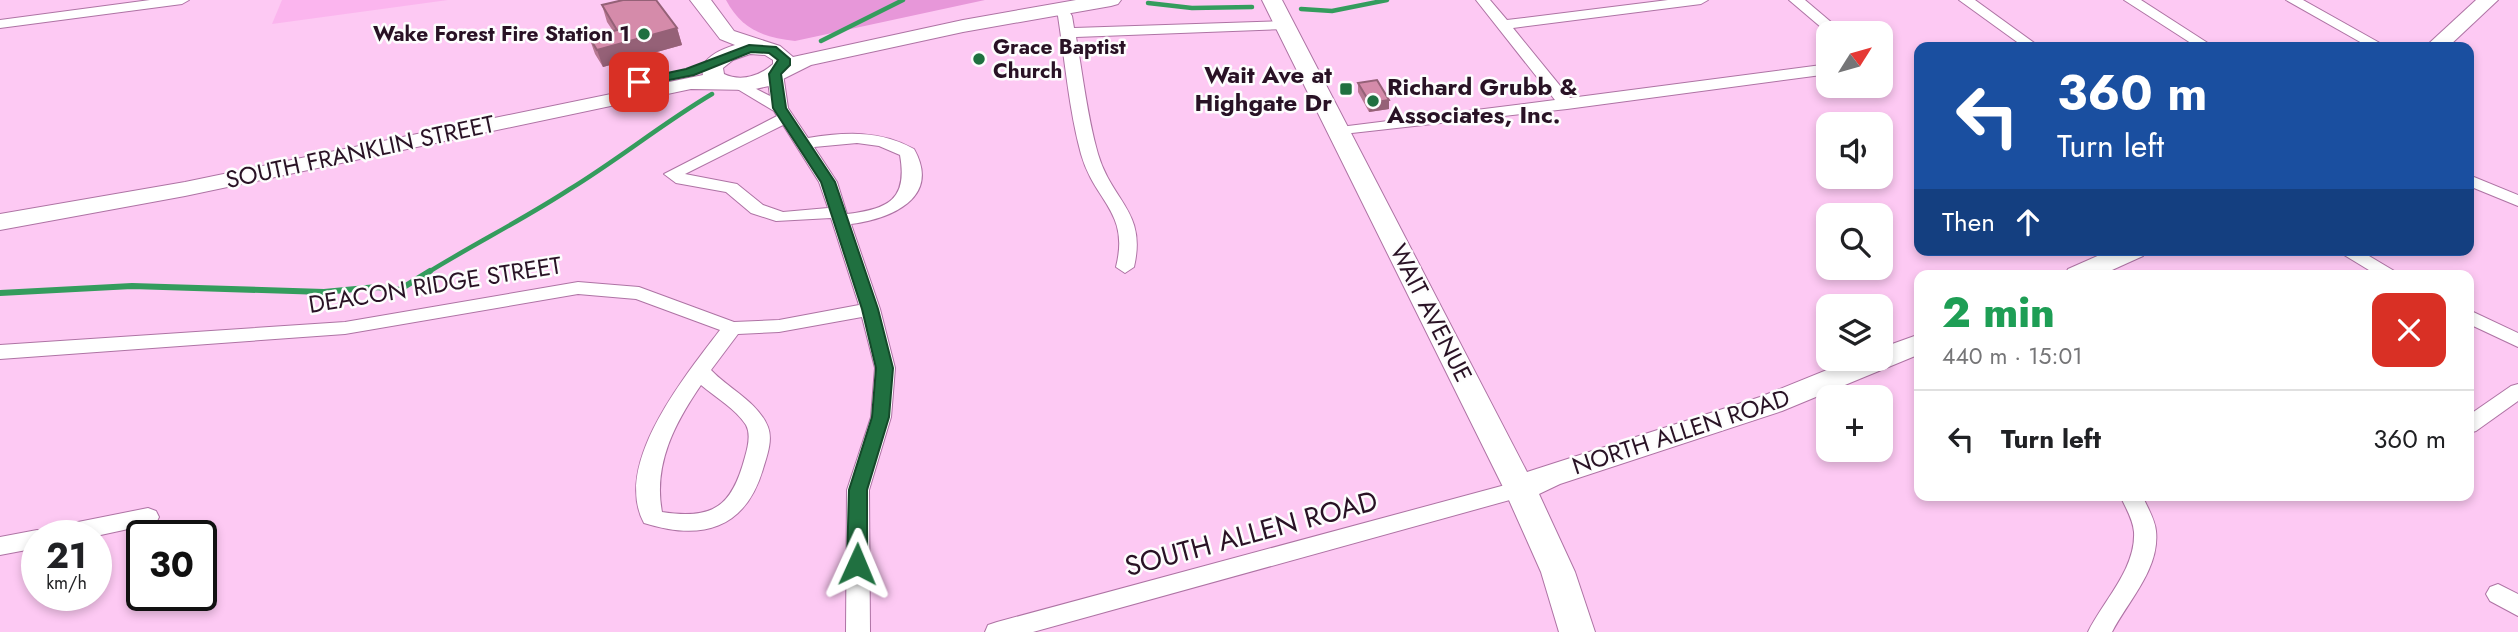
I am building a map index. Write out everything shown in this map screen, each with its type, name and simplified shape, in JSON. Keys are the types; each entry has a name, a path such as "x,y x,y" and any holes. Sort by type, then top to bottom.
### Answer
{"street":[{"path":"0,24 183,0"},
{"path":"700,0 725,63 783,113 828,182 870,309 885,368 881,417 858,490 858,632"},
{"path":"725,63 749,48 772,60 805,60 1058,4 1111,0"},
{"name":"WAIT AVENUE","path":"1272,0 1520,489 1558,572 1577,632"},
{"path":"1483,0 1567,104"},
{"path":"1503,25 1701,0"},
{"path":"1796,0 1822,21"},
{"path":"1966,0 2027,42"},
{"path":"2131,0 2199,42"},
{"path":"2294,0 2371,42"},
{"path":"2442,42 2488,0"},
{"path":"1058,4 1065,16 1089,153 1100,183 1120,211 1129,231 1125,267"},
{"path":"1068,33 1285,26"},
{"path":"725,63 758,81 772,60"},
{"path":"772,60 783,113"},
{"name":"SOUTH FRANKLIN STREET","path":"0,210 263,162 725,63"},
{"name":"SOUTH FRANKLIN STREET","path":"0,222 185,189 691,82 725,63"},
{"path":"1340,132 1816,71"},
{"path":"783,113 672,174 682,179 731,187 757,209 782,217 877,215 894,209 906,198 912,173 908,153 896,145 859,137 803,145"},
{"path":"2474,182 2518,201"},
{"path":"2099,270 2124,256"},
{"path":"2356,256 2383,270"},
{"name":"DEACON RIDGE STREET","path":"4,356 345,328 578,288 639,293 732,328 779,326 870,309"},
{"path":"2474,319 2518,341"},
{"path":"701,372 716,388 753,417 758,430 758,447 747,487 736,504 718,514 694,522 669,524 652,517 645,499 659,439 671,414 732,328"},
{"name":"NORTH ALLEN ROAD","path":"1520,489 1560,473 1772,404 1914,345"},
{"path":"2474,422 2518,391"},
{"name":"SOUTH ALLEN ROAD","path":"997,632 1520,489"},
{"path":"2100,632 2111,609 2141,564 2145,530 2133,501"},
{"path":"112,524 148,517"},
{"path":"0,546 21,542"}],"shaded area":[{"path":"282,0 448,0 272,24"},
{"path":"726,0 985,0 795,41 754,30 739,18"}],"building":[{"path":"623,0 656,0 677,28 597,50 589,37 617,30 602,5"},
{"path":"1377,80 1389,100 1370,103 1358,83"}],"waterway":[{"path":"821,41 903,0"},
{"path":"1301,9 1332,11 1387,0"},
{"path":"1148,3 1192,8 1252,7"},
{"path":"427,273 553,200 712,94"},
{"path":"0,293 132,286 324,292 377,287 399,290 430,271"}],"place":[{"name":"Wake Forest Fire Station 1","path":"644,34"},
{"name":"Grace Baptist Church","path":"979,59"},
{"name":"Wait Ave at Highgate Dr","path":"1346,89"},
{"name":"Richard Grubb & Associates, Inc.","path":"1373,101"}],"route":[{"path":"639,82 689,72 725,55 749,48 772,50 784,59 784,65 775,74 780,108 828,182 870,309 885,368 881,417 858,490 857,564"}]}
